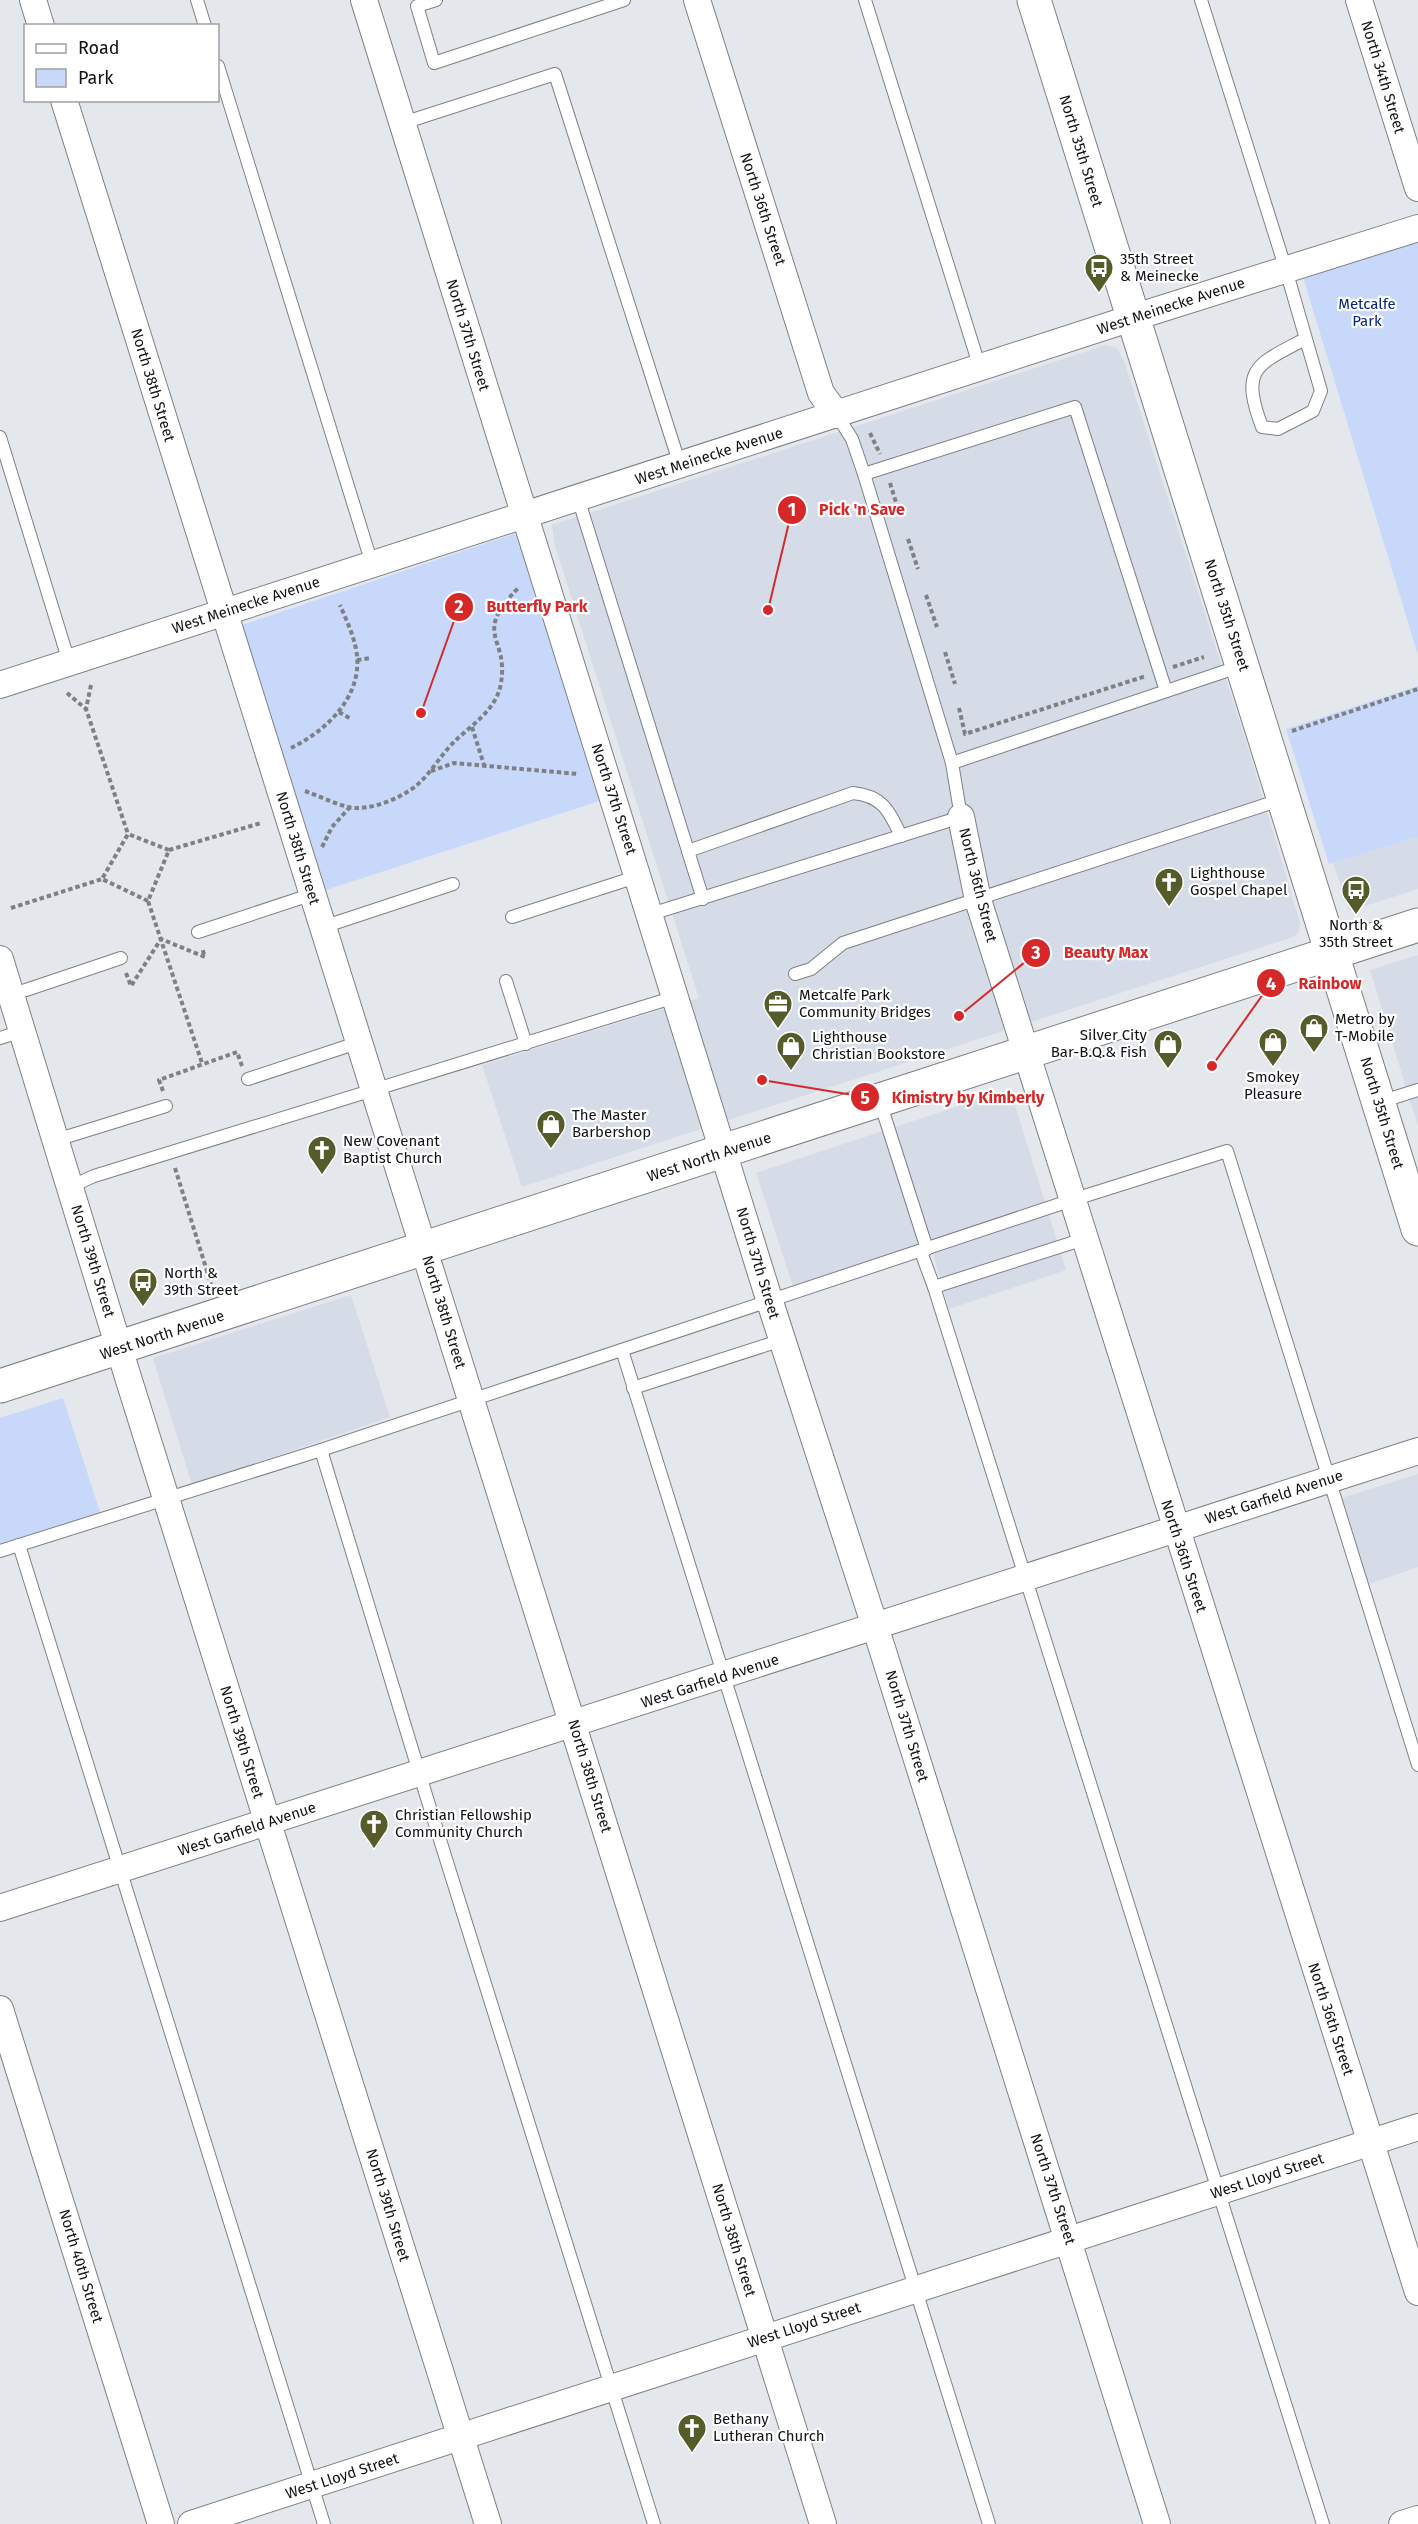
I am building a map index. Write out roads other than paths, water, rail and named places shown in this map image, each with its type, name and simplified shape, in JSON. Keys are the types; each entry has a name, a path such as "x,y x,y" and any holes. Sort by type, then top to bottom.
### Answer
{"main road":[{"name":"North 35th Street","path":"1034,0 1418,1229"},
{"name":"West North Avenue","path":"0,1386 1418,926"}],"street":[{"path":"33,0 40,24"},
{"name":"North 37th Street","path":"364,0 651,914 770,1302 1069,2239 1157,2524"},
{"name":"North 36th Street","path":"697,0 821,393 837,416"},
{"name":"North 34th Street","path":"1359,0 1418,188"},
{"name":"North 38th Street","path":"65,102 823,2524"},
{"name":"West Meinecke Avenue","path":"0,685 837,416 1132,318 1418,228"},
{"name":"North 36th Street","path":"961,817 978,900 1025,1052 1418,2292"},
{"name":"North 39th Street","path":"0,959 11,995 11,1035 56,1140 119,1348 489,2524"},
{"name":"West Garfield Avenue","path":"0,1908 724,1677 861,1632 874,1625 1418,1451"},
{"name":"North 40th Street","path":"0,2009 161,2524"},
{"name":"West Lloyd Street","path":"191,2524 1418,2127"},
{"path":"1402,2524 1418,2519"}],"lane":[{"path":"197,0 204,24"},
{"path":"436,0 417,6 434,63 624,0"},
{"path":"865,0 980,368"},
{"path":"1201,0 1286,270 1321,391 1313,411 1278,429 1262,427 1250,389 1253,375 1262,362 1305,339"},
{"path":"219,69 372,564"},
{"path":"403,123 555,74 680,465"},
{"path":"864,474 1075,406 1166,691"},
{"path":"651,914 961,817 952,763 864,474 852,439 837,416"},
{"path":"0,437 69,663"},
{"path":"578,498 703,899"},
{"path":"952,763 1243,665"},
{"path":"688,851 853,793 867,795 882,802 901,836"},
{"path":"795,974 811,969 843,943 1284,799"},
{"path":"512,918 639,876"},
{"path":"323,927 453,884"},
{"path":"198,932 313,894"},
{"path":"11,995 121,958"},
{"path":"506,981 526,1044"},
{"path":"70,1186 94,1176 675,997"},
{"path":"248,1079 360,1042"},
{"path":"1379,1103 1418,1090"},
{"path":"879,1100 934,1287 1323,2524"},
{"path":"56,1140 166,1106"},
{"path":"0,1551 321,1450 1072,1200 1227,1151 1418,1765"},
{"path":"934,1287 1084,1239"},
{"path":"633,1388 782,1340"},
{"path":"622,1350 989,2524"},
{"path":"321,1450 654,2524"},
{"path":"19,1545 324,2524"}],"place":[{"name":"35th Street & Meinecke","path":"1099,294"},
{"name":"Pick 'n Save","path":"768,610"},
{"name":"Butterfly Park","path":"421,713"},
{"name":"Lighthouse Gospel Chapel","path":"1169,908"},
{"name":"North & 35th Street","path":"1356,916"},
{"name":"Beauty Max","path":"959,1016"},
{"name":"Metcalfe Park Community Bridges","path":"778,1030"},
{"name":"Metro by T-Mobile","path":"1314,1054"},
{"name":"Rainbow","path":"1212,1066"},
{"name":"Smokey Pleasure","path":"1273,1068"},
{"name":"Silver City Bar-B.Q.& Fish","path":"1168,1070"},
{"name":"Lighthouse Christian Bookstore","path":"791,1072"},
{"name":"Kimistry by Kimberly","path":"762,1080"},
{"name":"The Master Barbershop","path":"551,1150"},
{"name":"New Covenant Baptist Church","path":"322,1176"},
{"name":"North & 39th Street","path":"143,1308"},
{"name":"Christian Fellowship Community Church","path":"374,1850"},
{"name":"Bethany Lutheran Church","path":"692,2454"}],"park label":[{"name":"Metcalfe Park","path":"1367,312"}]}
